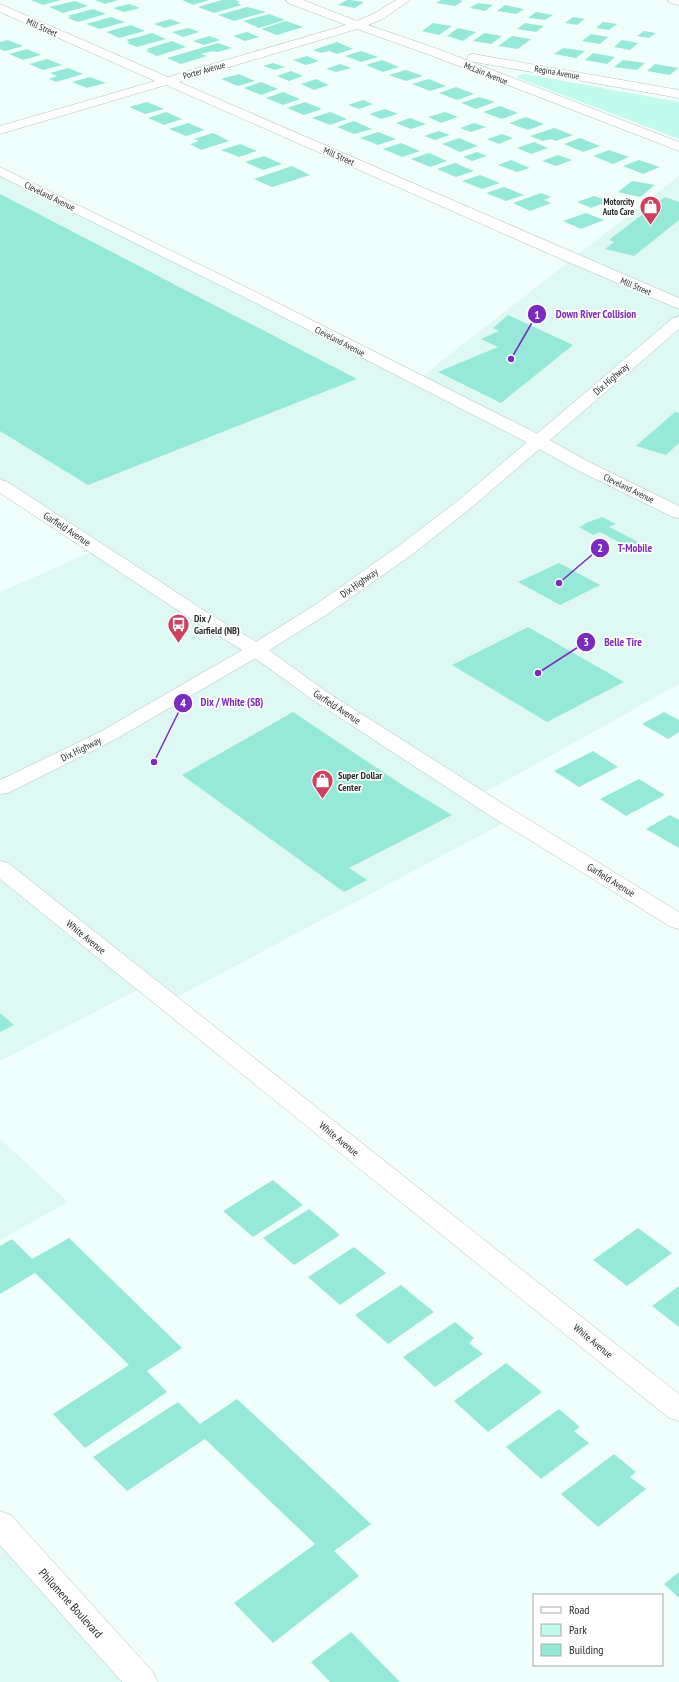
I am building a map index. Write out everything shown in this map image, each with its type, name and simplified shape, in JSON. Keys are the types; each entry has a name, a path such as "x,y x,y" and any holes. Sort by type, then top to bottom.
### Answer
{"street":[{"name":"McLain Avenue","path":"292,0 394,39 434,52 679,147"},
{"name":"Porter Avenue","path":"0,130 358,24 379,16 404,0"},
{"path":"674,0 679,1"},
{"name":"Mill Street","path":"0,8 679,304"},
{"name":"Regina Avenue","path":"434,52 679,94"},
{"name":"Cleveland Avenue","path":"0,171 257,298 679,514"},
{"name":"Dix Highway","path":"0,788 107,736 256,650 322,609 407,549 466,503 679,321"},
{"name":"Garfield Avenue","path":"0,485 201,618 256,650 320,696 497,810 679,922"},
{"name":"White Avenue","path":"0,868 679,1410"},
{"name":"Philomene Boulevard","path":"0,1524 142,1682"}],"shaded area":[{"path":"0,171 417,380 679,176 679,684 477,797 511,819 168,1002 147,985 0,1061 0,592 98,549 0,485"},
{"path":"0,1139 68,1202 0,1240"},
{"path":"0,1528 140,1682 0,1682"}],"green space":[{"path":"525,74 679,102 679,139 518,78 518,75"}],"building":[{"path":"31,0 61,0 43,5"},
{"path":"95,0 118,0 105,4"},
{"path":"182,0 209,0 193,5"},
{"path":"222,0 235,0 240,2 237,3 242,5 214,13 198,7"},
{"path":"347,0 364,2 355,8 338,5"},
{"path":"441,0 463,1 455,6 436,3"},
{"path":"75,1 88,6 63,13 49,7"},
{"path":"478,3 493,5 485,11 470,8"},
{"path":"129,4 140,8 124,12 113,8"},
{"path":"505,5 524,9 516,14 497,11"},
{"path":"247,7 266,12 234,21 218,15"},
{"path":"93,9 106,14 78,22 68,18 71,17 67,16"},
{"path":"536,12 553,15 545,20 528,18"},
{"path":"269,14 285,20 259,28 243,21"},
{"path":"111,17 125,22 100,29 86,24"},
{"path":"573,17 585,19 577,25 565,23"},
{"path":"170,19 181,23 165,28 154,24"},
{"path":"286,21 303,27 277,35 261,29"},
{"path":"603,22 617,24 609,30 596,28"},
{"path":"433,23 452,26 439,35 422,31"},
{"path":"525,23 544,26 536,32 517,29"},
{"path":"131,25 145,31 119,38 106,32"},
{"path":"189,28 199,32 183,37 172,32"},
{"path":"458,28 476,32 463,41 447,36"},
{"path":"644,31 656,33 649,38 637,36"},
{"path":"247,32 259,37 245,41 233,36"},
{"path":"152,33 166,39 137,47 127,43 130,42 126,40"},
{"path":"484,33 502,36 491,44 473,41"},
{"path":"591,34 608,37 600,44 582,41"},
{"path":"209,36 220,40 204,45 193,41"},
{"path":"512,36 531,39 518,49 498,46"},
{"path":"8,40 23,46 5,51 0,49 0,42"},
{"path":"622,40 638,43 630,50 614,47"},
{"path":"172,41 186,47 157,56 146,51 150,50 146,49"},
{"path":"337,42 353,49 337,54 329,51 321,53 313,50"},
{"path":"218,43 232,48 201,54 207,56 181,64 167,58"},
{"path":"563,48 585,51 576,58 554,54"},
{"path":"27,49 41,55 23,60 9,54"},
{"path":"361,51 378,57 361,62 345,56"},
{"path":"593,53 615,57 607,64 585,60"},
{"path":"307,56 319,61 306,65 293,60"},
{"path":"47,59 62,65 43,70 29,64"},
{"path":"382,60 399,67 383,72 366,65"},
{"path":"623,60 645,63 637,70 614,67"},
{"path":"273,63 285,67 275,70 263,66"},
{"path":"340,64 351,68 336,72 326,69"},
{"path":"655,64 678,68 670,75 647,71"},
{"path":"68,68 83,74 56,82 49,79 57,76 50,73"},
{"path":"406,70 423,76 406,81 389,75"},
{"path":"291,71 303,76 289,81 277,76"},
{"path":"239,74 255,81 238,86 221,79"},
{"path":"90,77 106,83 87,88 72,82"},
{"path":"316,79 329,85 314,90 301,84"},
{"path":"429,79 446,86 430,91 412,84"},
{"path":"261,82 278,89 261,95 244,88"},
{"path":"456,87 474,94 457,100 439,93"},
{"path":"283,92 300,99 283,105 266,98"},
{"path":"479,97 495,102 476,109 461,103"},
{"path":"363,100 373,104 359,109 348,105"},
{"path":"147,102 164,109 145,114 129,107"},
{"path":"305,102 322,109 304,115 287,108"},
{"path":"500,106 518,113 502,119 483,112"},
{"path":"385,109 398,114 381,119 369,114"},
{"path":"166,112 182,119 164,125 148,118"},
{"path":"330,112 347,119 330,125 312,118"},
{"path":"445,112 458,117 441,123 428,117"},
{"path":"526,117 544,124 528,130 509,123"},
{"path":"410,118 426,124 411,129 396,123"},
{"path":"354,121 372,129 354,134 337,127"},
{"path":"188,123 205,130 186,136 169,129"},
{"path":"474,123 486,127 471,132 460,128"},
{"path":"554,128 573,135 556,141 551,139 543,141 530,136"},
{"path":"439,131 450,135 435,140 424,136"},
{"path":"378,132 396,139 378,145 360,138"},
{"path":"213,133 229,141 201,150 190,144 199,141 194,139"},
{"path":"502,134 513,138 499,144 487,139"},
{"path":"459,138 478,146 460,152 442,144"},
{"path":"580,138 600,146 583,152 564,144"},
{"path":"534,142 548,148 531,154 517,148"},
{"path":"401,143 420,151 402,157 383,149"},
{"path":"240,144 257,151 239,157 221,150"},
{"path":"609,150 629,157 613,164 593,156"},
{"path":"477,152 487,156 472,161 463,157"},
{"path":"429,153 447,161 430,167 411,159"},
{"path":"558,155 572,160 556,166 542,161"},
{"path":"264,156 282,164 263,170 245,162"},
{"path":"511,160 530,168 517,172 498,165"},
{"path":"639,160 660,167 643,174 623,166"},
{"path":"455,163 474,171 456,177 437,169"},
{"path":"292,166 310,175 272,187 254,179"},
{"path":"480,175 500,183 482,189 462,181"},
{"path":"632,181 655,185 640,197 618,192"},
{"path":"504,187 524,195 506,201 486,193"},
{"path":"541,193 551,197 544,200 551,203 530,211 513,203"},
{"path":"0,194 357,379 88,485 0,431"},
{"path":"594,196 609,201 591,208 577,202"},
{"path":"665,197 679,202 679,220 634,256 605,249 614,242 609,240"},
{"path":"586,213 604,220 581,229 563,221"},
{"path":"508,315 573,345 501,403 438,372 498,347 481,339 499,331 493,328"},
{"path":"675,412 679,413 679,443 666,455 636,446"},
{"path":"602,517 616,524 609,527 640,543 630,548 600,532 593,535 579,527"},
{"path":"559,563 600,585 560,605 518,582"},
{"path":"528,627 624,682 547,722 452,665"},
{"name":"Super Dollar Center","path":"293,712 404,786 452,815 349,868 367,880 344,892 182,775"},
{"path":"664,712 679,720 679,732 668,739 642,724"},
{"path":"593,751 618,767 579,787 554,771"},
{"path":"639,779 665,795 626,816 600,799"},
{"path":"670,815 679,820 679,848 646,829"},
{"path":"0,1013 14,1025 0,1032"},
{"path":"273,1180 303,1205 253,1237 223,1211"},
{"path":"309,1209 340,1235 294,1265 263,1238"},
{"path":"638,1228 672,1253 627,1286 593,1260"},
{"path":"69,1238 182,1348 147,1371 167,1392 85,1448 53,1414 129,1365 35,1273 0,1294 0,1246 12,1239 32,1259"},
{"path":"354,1247 386,1273 340,1305 308,1277"},
{"path":"401,1285 434,1312 388,1344 355,1315"},
{"path":"679,1286 679,1327 652,1306"},
{"path":"455,1322 474,1338 469,1343 483,1354 435,1387 403,1357"},
{"path":"506,1363 542,1392 488,1432 454,1401"},
{"path":"237,1399 371,1524 334,1551 359,1576 273,1643 234,1603 315,1544 205,1439 127,1491 93,1457 178,1402 200,1424"},
{"path":"559,1409 580,1427 574,1431 589,1443 541,1479 506,1447"},
{"path":"614,1454 636,1472 630,1477 646,1489 598,1527 561,1494"},
{"path":"679,1572 679,1598 664,1584"},
{"path":"351,1632 400,1682 330,1682 311,1662"}],"place":[{"name":"Motorcity Auto Care","path":"650,226"},
{"name":"Down River Collision","path":"511,359"},
{"name":"T-Mobile","path":"559,583"},
{"name":"Dix / Garfield (NB)","path":"178,644"},
{"name":"Belle Tire","path":"538,673"},
{"name":"Dix / White (SB)","path":"154,762"},
{"name":"Super Dollar Center","path":"323,800"}]}
